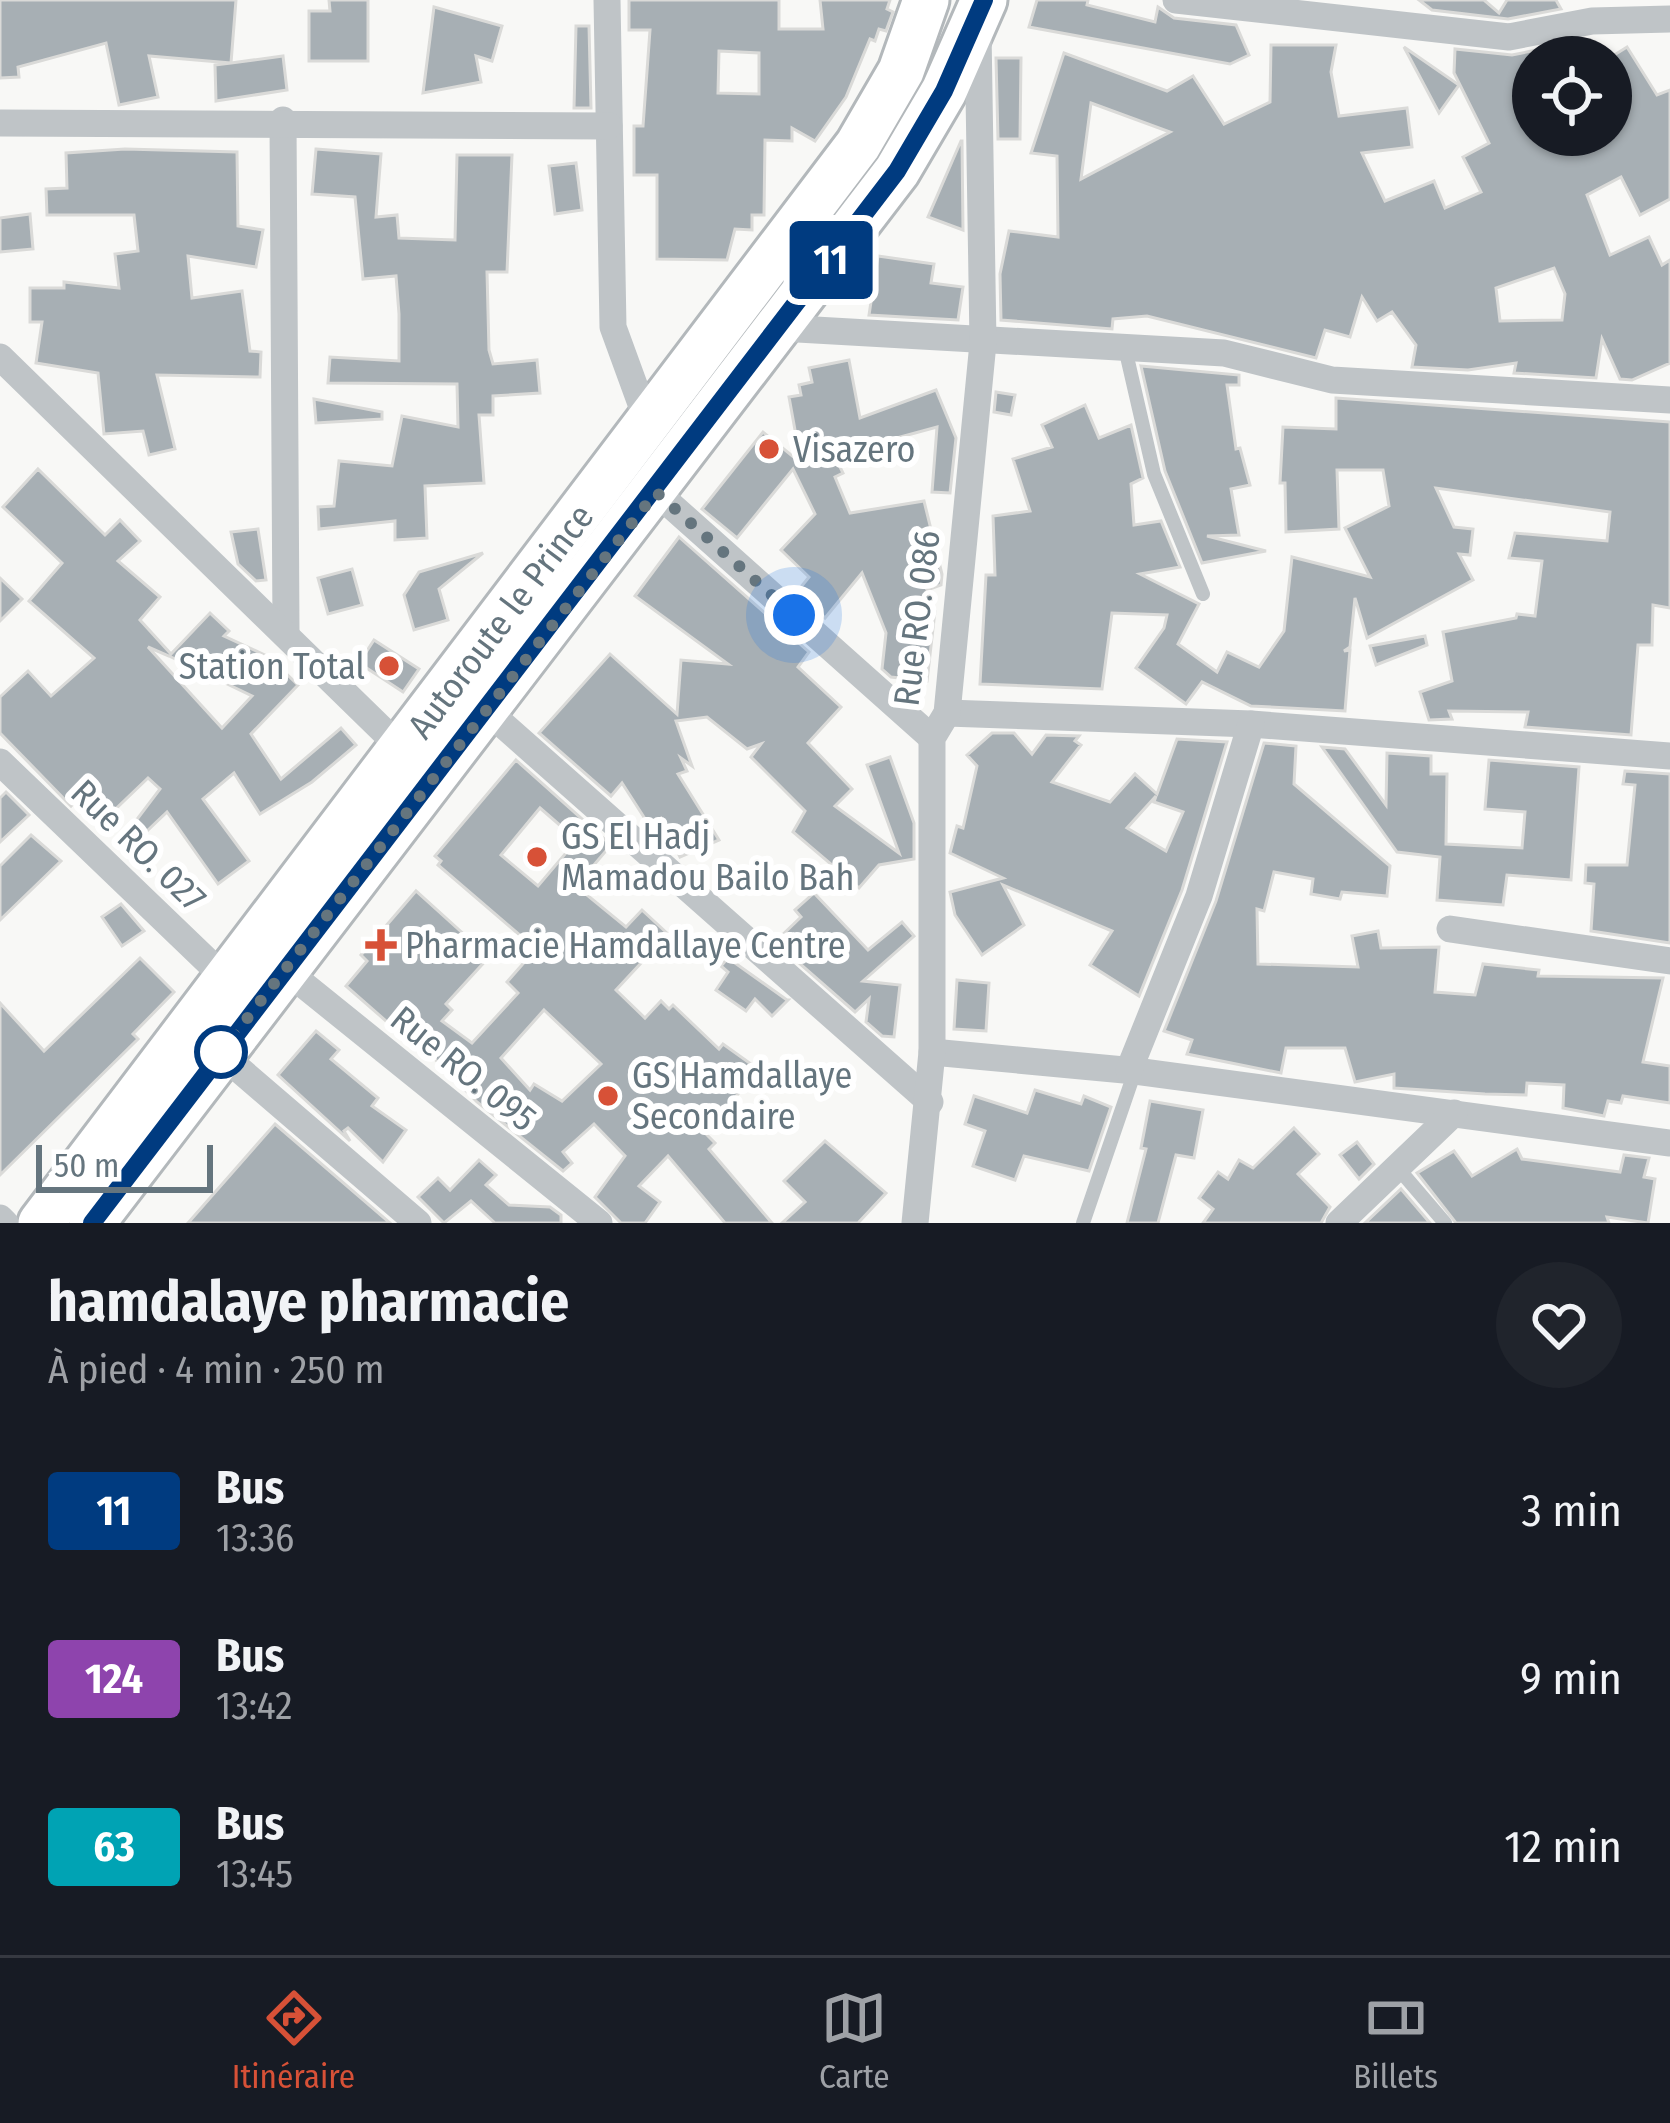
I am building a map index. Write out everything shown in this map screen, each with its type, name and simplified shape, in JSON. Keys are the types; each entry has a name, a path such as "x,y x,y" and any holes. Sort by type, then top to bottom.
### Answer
{"main road":[{"name":"Autoroute le Prince","path":"41,1223 858,146 901,71 926,0"},
{"name":"Autoroute le Prince","path":"111,1216 220,1053 656,492 897,171 981,10"}],"street":[{"path":"607,0 614,327 648,422"},
{"path":"1176,0 1509,37 1592,21 1670,19"},
{"name":"Rue RO. 086","path":"915,1223 932,1052 932,738 947,713 982,343 981,10"},
{"path":"0,123 283,120 609,126"},
{"path":"283,120 286,630"},
{"path":"780,328 982,343 1224,353 1332,380 1670,400"},
{"path":"0,357 286,630 403,750"},
{"path":"656,492 932,738"},
{"path":"485,710 930,1102"},
{"path":"947,713 1251,724 1670,756"},
{"path":"1132,1070 1199,896 1242,738 1251,724"},
{"name":"Rue RO. 027","path":"0,762 227,980"},
{"path":"1450,929 1670,961"},
{"name":"Rue RO. 095","path":"284,969 599,1223"},
{"path":"932,1052 1132,1070 1670,1142"},
{"path":"220,1053 418,1223"},
{"path":"1339,1223 1454,1113"}],"lane":[{"path":"1125,348 1154,474 1203,595"},
{"path":"1083,1223 1132,1070"},
{"path":"1397,1167 1445,1223"}],"building":[{"path":"0,0 236,0 231,63 149,56 158,97 119,105 106,43 18,67 19,77 0,78"},
{"path":"329,0 368,0 368,61 309,61 309,11 330,11"},
{"path":"629,0 779,0 779,29 823,29 820,0 890,0 887,9 893,12 886,31 879,29 875,41 870,39 846,97 815,141 792,128 792,141 765,140 764,215 752,215 752,230 735,229 727,260 657,259 657,175 634,175 634,126 643,126 650,30 629,30","holes":["719,51 759,53 759,94 718,93"]},
{"path":"1037,0 1088,0 1087,5 1155,22 1158,7 1174,18 1236,25 1249,55 1230,64 1029,27"},
{"path":"1419,0 1484,0 1499,13 1507,0 1556,0 1561,9 1508,19 1432,10"},
{"path":"434,7 502,26 492,61 476,56 481,82 423,93"},
{"path":"576,26 589,26 591,108 574,108"},
{"path":"1271,45 1336,45 1331,72 1339,116 1407,108 1412,147 1362,153 1385,201 1434,181 1445,208 1481,192 1463,157 1489,143 1454,73 1455,49 1512,55 1512,156 1632,156 1632,55 1657,95 1670,90 1670,199 1640,215 1621,177 1587,195 1610,255 1649,237 1662,265 1670,260 1670,363 1632,380 1620,379 1602,339 1596,378 1514,373 1516,363 1468,370 1412,367 1416,345 1392,312 1377,321 1362,297 1350,337 1325,330 1316,358 1147,316 1113,319 1112,329 1001,320 1000,274 1009,231 1058,237 1057,156 1031,153 1064,53 1167,91 1193,76 1224,124 1270,102","holes":["1091,103 1170,132 1081,179","1554,268 1565,294 1562,320 1500,321 1496,288"]},
{"path":"1404,47 1459,85 1439,113"},
{"path":"283,56 287,90 216,101 215,65"},
{"path":"996,58 1021,58 1020,139 998,139"},
{"path":"962,141 963,230 928,217"},
{"path":"125,149 237,152 238,226 263,230 256,267 188,256 192,298 242,291 250,351 261,352 260,377 157,375 175,449 149,455 143,431 104,434 98,373 36,363 42,322 30,322 30,288 64,288 64,282 119,288 115,254 138,251 134,215 47,215 46,189 67,188 66,153"},
{"path":"316,149 381,154 376,217 397,215 399,238 455,240 457,155 512,155 507,272 487,272 489,350 493,364 537,360 540,393 493,396 493,415 479,415 484,483 425,486 427,538 395,540 395,521 319,529 318,507 334,506 339,461 392,466 402,416 458,427 457,384 328,383 330,357 399,361 399,314 396,276 363,279 355,197 312,194"},
{"path":"576,163 582,210 555,214 549,166"},
{"path":"30,214 33,249 0,252 0,218"},
{"path":"878,256 934,264 931,283 963,287 958,320 869,315"},
{"path":"849,360 860,418 936,390 956,438 950,493 932,492 937,427 834,455 843,473 835,477 850,513 924,501 942,574 941,585 927,590 935,611 927,681 891,677 882,669 886,633 862,573 825,618 796,593 809,577 781,550 815,514 793,469 737,538 702,509 763,432 801,463 789,397 801,395 799,385 812,382 809,368"},
{"path":"1141,366 1239,375 1239,385 1227,385 1236,449 1240,448 1250,485 1231,489 1239,535 1207,536 1266,551 1202,563 1165,471"},
{"path":"996,392 1015,395 1011,415 994,412"},
{"path":"1336,398 1670,422 1670,608 1653,605 1652,645 1638,645 1631,735 1525,727 1528,712 1449,711 1452,719 1429,720 1420,692 1452,681 1443,632 1516,618 1517,614 1535,616 1542,561 1509,558 1515,533 1607,541 1610,512 1436,488 1454,527 1473,529 1470,555 1459,554 1473,580 1367,638 1355,598 1350,647 1344,651 1350,650 1345,711 1251,706 1202,682 1186,704 1136,668 1164,628 1167,615 1112,613 1102,689 980,684 986,575 995,575 993,516 1030,511 1013,459 1052,447 1042,425 1085,405 1099,438 1131,425 1143,478 1131,484 1134,525 1161,521 1180,567 1140,574 1199,604 1178,644 1217,672 1227,652 1259,667 1284,631 1292,557 1370,577 1345,528 1389,506 1383,470 1337,470 1339,529 1286,532 1285,483 1280,483 1283,427 1336,429"},
{"path":"314,399 382,412 382,419 316,423"},
{"path":"38,469 105,535 120,520 140,541 118,561 160,597 140,620 171,654 210,613 229,631 224,636 269,657 298,685 251,734 281,779 341,728 356,745 312,782 260,814 234,773 203,799 249,861 218,884 167,812 127,850 119,843 160,789 148,778 104,820 82,794 71,806 0,733 0,697 28,671 51,696 94,658 29,601 62,563 3,507","holes":["148,647 252,696 222,728"]},
{"path":"258,529 266,580 256,581 238,564 231,532"},
{"path":"679,537 809,652 798,667 841,707 808,743 852,789 835,806 899,853 867,765 890,757 914,823 914,859 879,865 859,888 793,832 805,811 751,757 761,744 747,749 707,717 676,721 692,766 681,758 687,771 678,774 719,840 680,857 661,818 649,825 622,783 611,796 539,733 610,654 677,714 681,660 728,664 635,596"},
{"path":"483,553 439,589 448,620 414,630 404,595 419,572"},
{"path":"352,569 362,605 328,614 318,578"},
{"path":"0,578 22,599 0,621"},
{"path":"1425,636 1427,645 1376,665 1370,646"},
{"name":"Station Total","path":"374,640 419,669 403,692 359,663"},
{"path":"992,733 1014,733 1032,754 1046,735 1079,736 1075,741 1081,745 1052,782 1110,802 1135,774 1157,794 1177,739 1227,742 1182,890 1139,996 1090,965 1112,931 1003,885 1024,925 982,955 955,915 950,892 1003,878 950,853 957,826 963,828 977,766 967,755","holes":["1156,796 1154,802 1183,812 1166,851 1127,828"]},
{"path":"1264,743 1296,746 1294,784 1390,866 1387,896 1342,892 1340,899 1311,894 1313,879 1274,872 1264,911 1257,909 1258,964 1358,967 1352,936 1378,931 1381,948 1439,947 1435,992 1475,995 1483,964 1539,970 1538,976 1663,978 1643,1062 1670,1066 1670,1103 1623,1096 1621,1103 1608,1101 1604,1116 1563,1108 1564,1085 1527,1083 1526,1095 1394,1088 1394,1074 1355,1082 1345,1048 1286,1048 1281,1073 1187,1054 1192,1040 1164,1031 1216,901"},
{"path":"1322,747 1345,749 1386,805 1387,753 1431,756 1431,774 1447,774 1446,844 1522,848 1525,812 1485,809 1489,760 1579,767 1571,880 1507,875 1503,905 1437,900 1440,857 1397,852"},
{"path":"516,760 611,845 576,886 626,927 642,910 668,934 616,990 645,1018 661,1001 669,1009 673,1005 719,1049 723,1044 758,1069 706,1134 715,1143 709,1149 772,1223 725,1223 668,1156 639,1186 660,1202 645,1223 621,1223 595,1197 625,1156 594,1124 563,1152 572,1163 563,1171 477,1102 421,1045 418,1049 346,986 367,961 361,955 416,891 489,957 446,1004 452,1010 442,1021 472,1043 518,993 507,982 536,949 438,865 441,861 435,856","holes":["540,808 577,840 538,886 501,855","544,1010 601,1064 562,1101 534,1084 530,1090 501,1058"]},
{"path":"1625,771 1670,774 1670,943 1591,931 1594,884 1585,883 1586,865 1627,865 1635,785 1623,784"},
{"path":"6,792 29,815 0,842 0,798"},
{"path":"31,835 61,861 0,920 0,866"},
{"path":"814,893 868,950 902,922 914,936 863,981 900,985 894,1037 882,1036 866,1022 869,999 855,1012 775,942 801,917 795,910"},
{"path":"121,904 144,931 122,946 102,917"},
{"path":"140,958 174,992 133,1034 138,1039 0,1175 0,1003 44,1051"},
{"path":"728,958 788,1000 772,1016 755,999 746,1011 716,990 728,972 721,966"},
{"path":"957,980 989,983 986,1031 954,1029"},
{"path":"316,1031 339,1050 331,1059 378,1098 372,1106 406,1130 383,1162 348,1128 344,1131 350,1141 278,1075"},
{"path":"1035,1090 1081,1104 1084,1096 1111,1107 1089,1171 1024,1156 1015,1180 973,1166 985,1131 965,1124 974,1096 1027,1113"},
{"path":"1150,1101 1203,1110 1194,1158 1176,1155 1158,1223 1127,1223 1146,1149 1141,1148"},
{"path":"275,1124 390,1223 188,1223"},
{"path":"1294,1128 1319,1154 1298,1174 1330,1207 1321,1223 1203,1223 1213,1209 1199,1198 1218,1172 1228,1179 1239,1160 1253,1168"},
{"path":"825,1141 886,1193 858,1223 782,1223 805,1202 784,1181"},
{"path":"1357,1142 1374,1164 1359,1179 1340,1155"},
{"path":"1517,1149 1522,1159 1620,1172 1624,1155 1649,1158 1644,1177 1655,1179 1648,1223 1607,1217 1609,1223 1456,1223 1417,1173 1454,1151 1472,1176"},
{"path":"479,1160 496,1175 486,1185 509,1205 550,1207 561,1215 561,1223 495,1223 471,1201 444,1223 418,1197 438,1178 450,1190"},
{"path":"1401,1189 1430,1223 1365,1223"}],"bus line":[{"name":"11","path":"92,1223 656,492 897,171 944,91 984,0"}],"place":[{"name":"Visazero","path":"769,449"},
{"name":"Station Total","path":"389,666"},
{"name":"GS El Hadj Mamadou Bailo Bah","path":"537,857"},
{"name":"Pharmacie Hamdallaye Centre","path":"381,945"},
{"name":"GS Hamdallaye Secondaire","path":"608,1096"}],"route":[{"path":"221,1052 656,492 794,615"}]}
